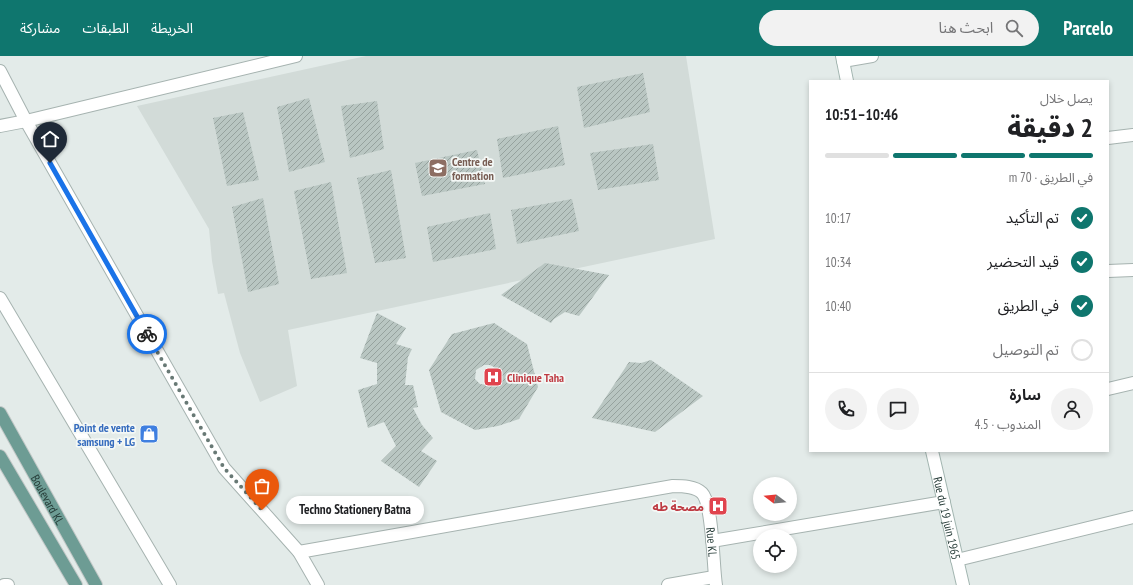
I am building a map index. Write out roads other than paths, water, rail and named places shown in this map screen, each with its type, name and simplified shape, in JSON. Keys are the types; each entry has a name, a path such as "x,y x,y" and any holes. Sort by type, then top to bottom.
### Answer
{"main road":[{"name":"Boulevard KL","path":"0,413 96,585"},
{"name":"Boulevard KL","path":"0,456 76,585"}],"street":[{"path":"0,126 296,56"},
{"path":"847,80 842,58 872,56"},
{"path":"0,71 26,121 224,468 299,552 318,585"},
{"path":"1109,138 1133,134"},
{"path":"1109,271 1133,270"},
{"path":"0,298 170,585"},
{"path":"1109,389 1133,383"},
{"name":"Rue du 19 juin 1965","path":"932,452 964,585"},
{"name":"Rue KL","path":"299,552 673,486 681,486 702,493 706,500 712,542 715,581"},
{"path":"712,542 944,502"},
{"path":"957,560 1133,518"},
{"path":"668,585 715,581"}],"place":[{"name":"Centre de formation","path":"438,168"},
{"name":"Clinique Taha","path":"493,377"},
{"name":"Point de vente samsung + LG","path":"149,434"},
{"name":"مصحة طه","path":"718,506"},
{"name":"Techno Stationery Batna","path":"262,510"}]}
